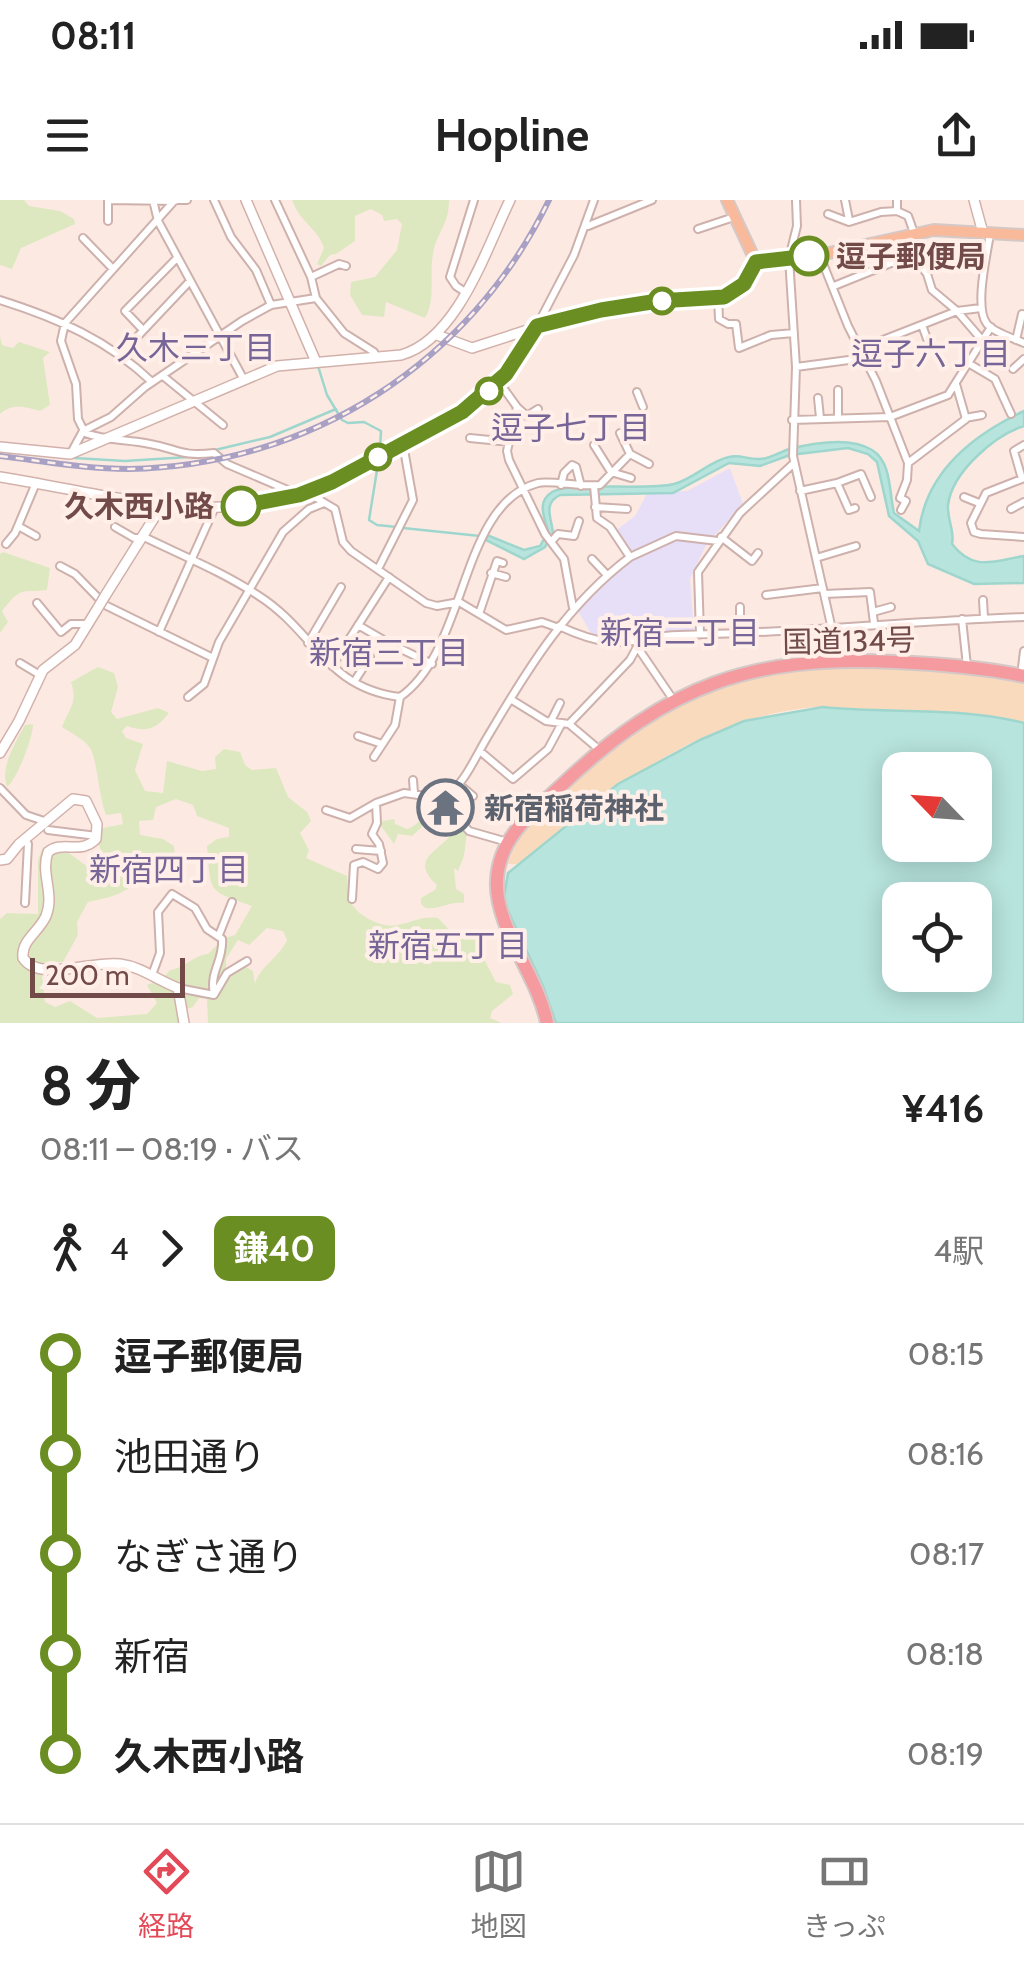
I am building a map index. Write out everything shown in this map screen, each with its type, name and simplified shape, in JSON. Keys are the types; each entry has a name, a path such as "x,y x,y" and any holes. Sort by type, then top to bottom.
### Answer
{"highway":[{"name":"国道134号","path":"547,1023 536,986 500,908 498,870 516,829 604,747 671,701 747,672 834,660 1023,672"}],"main road":[{"path":"246,200 316,362"},
{"path":"0,447 70,454 282,365 408,354 437,334 465,292 510,200"},
{"path":"726,200 756,262"},
{"path":"974,200 986,233"},
{"path":"756,262 820,255 912,233 952,230 1024,235"},
{"path":"437,334 472,348 601,310 658,301 718,298 739,289 756,262"},
{"path":"0,478 215,507 268,503 303,494 471,406 515,363 537,326"},
{"path":"0,752 19,722 40,675 75,646 164,502"},
{"path":"0,860 48,826 78,798 91,808 97,836 88,846 58,846 48,852 44,862 50,892 48,911 24,946 22,958 35,969 119,963 152,975 178,988 184,1023"}],"street":[{"path":"108,221 108,200 187,200"},
{"path":"153,200 158,221 244,380"},
{"path":"214,200 230,237 256,270 271,305"},
{"path":"276,200 311,277 316,298 344,333 377,358"},
{"path":"465,292 450,277 474,200"},
{"path":"537,326 586,226 594,200"},
{"path":"796,200 797,226 789,258 796,367 793,456 838,656"},
{"path":"845,200 849,222"},
{"path":"897,200 898,211"},
{"path":"175,201 64,323 60,341 76,384 78,419 83,431 106,440 149,444 184,455 214,453 226,464 325,503 338,514 346,546 426,603 436,606 459,602 506,630 542,622 588,638 637,645 664,635 1024,617"},
{"path":"586,226 649,201"},
{"path":"828,214 849,222 898,211 908,216 917,261 932,290 982,340"},
{"path":"698,229 734,217"},
{"path":"986,233 982,308 991,327 1020,342 1022,314"},
{"path":"84,238 113,268"},
{"path":"820,255 908,463"},
{"path":"143,330 125,311 178,258"},
{"path":"834,286 891,262 917,261"},
{"path":"311,277 339,264 346,266"},
{"path":"122,354 190,281"},
{"path":"70,454 83,431 111,417 152,382 220,337 271,305 316,298"},
{"path":"718,298 718,319 736,324 739,348 770,335 794,334"},
{"path":"0,300 64,323 122,354 152,382"},
{"path":"796,367 862,354 956,311 982,308"},
{"path":"922,325 932,350"},
{"path":"792,420 890,417 948,395 991,327"},
{"path":"1024,360 1014,368 1024,378"},
{"path":"968,363 995,379 1012,414"},
{"path":"163,376 223,425"},
{"path":"499,382 527,416 538,409"},
{"path":"956,384 966,418"},
{"path":"838,389 838,417"},
{"path":"637,392 644,407"},
{"path":"818,398 820,418"},
{"path":"518,407 509,460 548,540 564,559 573,608"},
{"path":"902,510 906,501 900,498 908,463 966,418 982,416"},
{"path":"620,433 630,454 649,464"},
{"path":"470,438 510,442"},
{"path":"378,569 413,500 403,444"},
{"path":"594,444 611,472 632,478"},
{"path":"1024,445 1014,451 1023,478 990,490 971,520 974,532 1024,538"},
{"path":"630,454 595,490 598,518 612,529 630,557"},
{"path":"700,634 696,578 719,539 793,456"},
{"path":"561,486 564,472 572,465 581,486"},
{"path":"800,491 861,474 871,497"},
{"path":"116,527 248,589 280,611 332,666 354,682 374,694 400,697 413,688 432,664 459,602 475,550 507,500 540,482 595,490"},
{"path":"0,537 8,542 36,483"},
{"path":"838,483 849,510 855,508"},
{"path":"964,497 979,503"},
{"path":"1012,509 1024,502"},
{"path":"188,697 204,684 212,658 283,532 309,508 325,503"},
{"path":"160,632 215,507"},
{"path":"596,507 627,509"},
{"path":"548,540 558,534 574,536 579,521"},
{"path":"18,526 36,536"},
{"path":"444,801 460,786 523,677 558,627 573,608 630,557 676,536 719,539 752,561 758,553"},
{"path":"816,558 856,546"},
{"path":"592,558 607,576"},
{"path":"479,614 491,574 497,562 504,563"},
{"path":"60,566 75,574 105,605 212,658"},
{"path":"491,574 506,577"},
{"path":"332,666 389,577"},
{"path":"308,642 341,587"},
{"path":"766,596 870,592 874,623"},
{"path":"983,600 984,618"},
{"path":"37,603 61,632 71,624 89,624"},
{"path":"740,607 740,633"},
{"path":"872,612 890,607"},
{"path":"962,618 967,666"},
{"path":"358,626 382,639"},
{"path":"637,645 670,694"},
{"path":"481,752 513,779 548,749 566,724 630,660 637,645"},
{"path":"401,649 432,664"},
{"path":"1023,672 1024,651"},
{"path":"354,682 370,657"},
{"path":"20,663 40,675"},
{"path":"374,756 395,725 400,697"},
{"path":"512,700 551,722 566,724 596,746"},
{"path":"551,722 560,703"},
{"path":"358,736 382,744"},
{"path":"413,780 414,793"},
{"path":"460,786 473,796"},
{"path":"0,788 34,820 97,836"},
{"path":"326,810 350,818 396,794 414,793 444,801 469,831 504,841"},
{"path":"352,899 354,866 362,862 378,869 384,863 372,834 376,803"},
{"path":"25,840 25,903"},
{"path":"356,849 381,850"},
{"path":"152,975 160,956 158,912 172,894 196,908 207,930 219,935"},
{"path":"214,994 212,976 223,950 219,935 232,902"},
{"path":"214,994 228,973 247,961"},
{"path":"178,988 214,994"}],"shaded area":[{"path":"730,468 743,504 706,545 690,579 694,631 594,638 576,608 632,558 614,532 635,516 648,492 687,491"}],"green space":[{"path":"0,200 24,200 29,206 60,211 74,219 75,224 21,248 12,269 0,265"},
{"path":"292,200 449,200 433,254 430,303 425,318 386,302 384,317 362,315 350,295 351,282 375,277 397,250 402,224 397,219 384,221 382,215 371,209 355,216 355,241 330,255 321,266 317,264 324,248 321,241"},
{"path":"0,336 2,345 13,348 19,342 50,352 43,358 50,405 40,411 14,407 0,414"},
{"path":"0,554 50,568 47,590 22,592 2,611 8,622 0,633"},
{"path":"98,667 114,673 118,687 111,712 117,719 158,708 169,713 151,728 127,726 122,731 126,738 143,744 135,770 145,791 163,793 167,761 202,771 216,769 215,757 224,749 240,752 245,765 252,770 276,768 288,797 307,812 311,821 300,833 309,850 306,858 347,876 349,898 358,911 392,926 438,918 458,939 477,933 496,982 510,985 513,994 492,1011 490,1018 502,1023 208,1023 207,999 199,998 193,1007 176,1012 180,1023 0,1023 0,919 7,913 38,914 38,860 43,847 62,848 92,870 104,860 98,842 103,828 123,824 121,813 106,815 90,748 62,727 73,701 71,682","holes":["176,799 193,805 197,816 229,828 229,837 207,846 214,888 252,906 235,935 224,938 208,954 147,985 157,1003 147,1014 97,1018 70,1001 55,1007 45,1002 42,976 50,962 63,962 78,935 77,922 88,902 124,891 143,876 149,876 153,863 161,856 175,856 174,846 163,839 140,835 139,821 153,820 156,807","267,928 283,931 287,940 255,984 253,971 244,966 226,977 226,959 238,940 249,945"]},
{"path":"33,724 24,758 7,787 5,771 10,755 25,725"},
{"path":"429,798 438,800 446,818 467,833 464,856 458,871 454,868 456,889 464,894 464,903 430,908 421,904 421,898 437,885 429,877 425,863 450,836 432,818 412,836 398,834 394,844 381,826 383,821 394,819 395,824 412,827 422,817"}],"sand":[{"path":"862,666 962,670 1024,682 1024,723 970,715 826,707 775,713 695,741 657,762 620,785 518,864 508,864 526,830 549,804 604,755 669,710 702,694 774,674"}],"water":[{"path":"1024,411 1024,426 977,456 957,480 948,505 952,544 960,553 985,562 1024,556 1024,583 974,584 928,564 918,541 889,516 877,462 868,454 848,448 790,455 760,466 729,463 673,493 560,495 551,503 549,512 553,534 545,547 524,559 486,540 487,535 524,550 540,546 548,532 544,501 561,489 674,484 729,457 764,459 789,449 831,442 853,443 878,455 886,470 894,513 919,531 931,490 955,458 987,431"},
{"path":"823,707 949,712 1024,723 1024,1023 556,1023 508,911 504,897 508,873 618,784 744,721"}],"waterway":[{"path":"318,366 327,395 342,420 364,422 381,431 380,449"},
{"path":"215,450 270,437 336,409"},
{"path":"74,458 125,461 189,457"},
{"path":"378,464 369,520 397,527"},
{"path":"403,528 480,536"}],"railway":[{"path":"0,456 113,469 196,463 260,448 321,425 378,394 430,356 476,310 516,258 549,200"}],"bus line":[{"name":"鎌40","path":"241,506 299,495 332,482 462,412 506,374 537,326 577,314 658,301 718,298 739,289 756,262 809,256"}],"place":[{"name":"逗子郵便局","path":"809,256"},
{"name":"久木西小路","path":"241,506"},
{"name":"新宿稲荷神社","path":"445,808"}],"district":[{"name":"久木三丁目","path":"196,347"},
{"name":"逗子六丁目","path":"931,353"},
{"name":"逗子七丁目","path":"571,427"},
{"name":"新宿二丁目","path":"680,632"},
{"name":"新宿三丁目","path":"389,652"},
{"name":"新宿四丁目","path":"169,869"},
{"name":"新宿五丁目","path":"448,945"}]}
